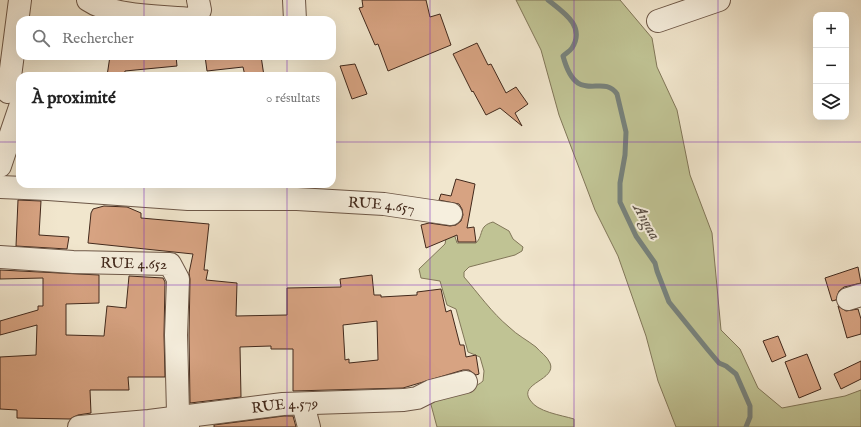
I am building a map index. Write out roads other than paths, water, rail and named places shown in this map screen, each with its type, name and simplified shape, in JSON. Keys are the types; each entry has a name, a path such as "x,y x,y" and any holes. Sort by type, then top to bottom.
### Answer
{"street":[{"path":"19,16 20,0"},
{"path":"88,0 98,6 166,16"},
{"path":"197,16 200,10 198,0"},
{"path":"294,0 295,16"},
{"path":"658,21 719,0"},
{"path":"0,166 12,96 16,48"},
{"name":"RUE 4.657","path":"0,187 16,188"},
{"name":"RUE 4.657","path":"24,188 188,199 297,199 384,204 451,214"},
{"name":"RUE 4.652","path":"0,257 73,262 170,264 178,279 176,335 178,413 187,422"},
{"name":"RUE 4.579","path":"79,427 187,422 270,405 404,400 466,382"},
{"path":"303,404 308,427"}],"waterway":[{"name":"Angaa","path":"548,0 560,9 575,26 576,40 571,49 563,56 569,72 575,81 582,85 604,86 611,88 617,94 626,132 625,155 620,183 620,202 636,236 655,263 669,302 719,363 726,366 736,374 750,406 750,417 746,427"}]}
